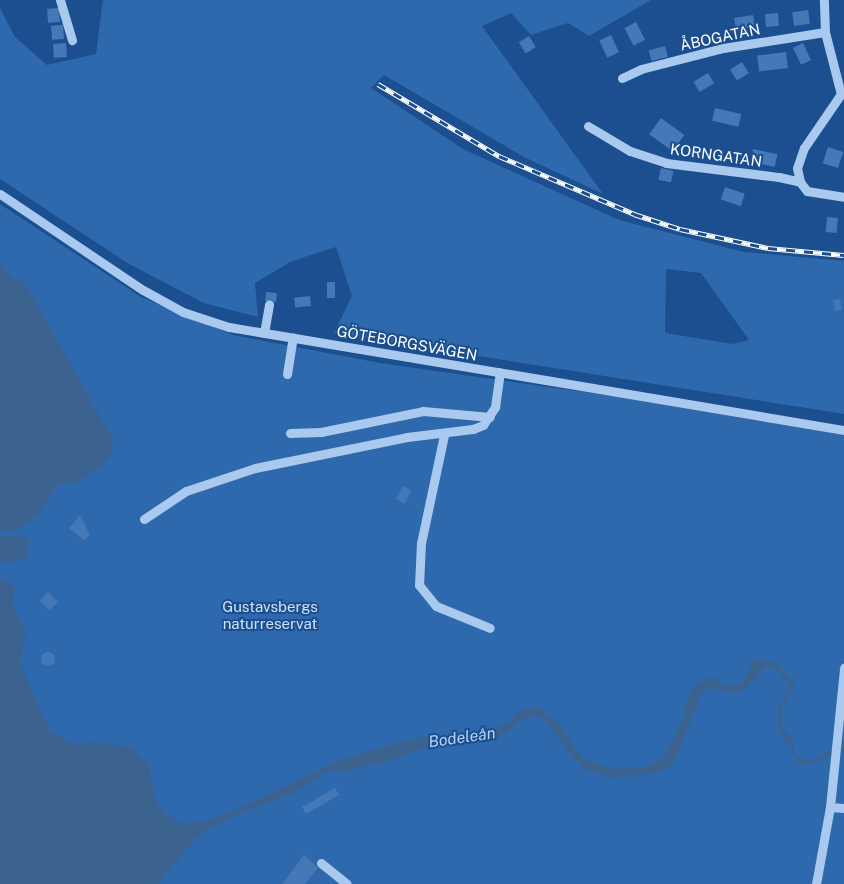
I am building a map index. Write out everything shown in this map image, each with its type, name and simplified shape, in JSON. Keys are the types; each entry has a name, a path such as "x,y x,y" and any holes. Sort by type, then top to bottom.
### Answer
{"street":[{"path":"60,0 72,40"},
{"path":"800,182 797,168 804,148 841,94 826,32 824,0"},
{"name":"ÅBOGATAN","path":"622,78 641,69 723,48 826,32"},
{"name":"KORNGATAN","path":"588,126 630,151 666,163 800,182 807,191 844,196"},
{"name":"GÖTEBORGSVÄGEN","path":"0,194 143,290 183,312 229,327 844,430"},
{"path":"264,333 269,304"},
{"path":"286,374 293,338"},
{"path":"144,519 186,491 255,468 407,438 444,435 473,429 490,417 500,372"},
{"path":"290,433 321,432 423,411 490,417"},
{"path":"444,435 421,543 419,586 436,606 490,628"},
{"path":"816,884 830,807 844,668"},
{"path":"830,807 844,808"},
{"path":"321,863 347,884"}],"green space":[{"path":"103,0 651,0 589,36 568,23 531,35 511,13 482,26 603,194 524,157 384,75 371,88 463,149 619,220 744,252 844,261 844,414 334,333 352,296 336,247 292,261 255,283 258,317 204,303 129,264 0,179 0,8 15,37 47,65 96,54","holes":["666,269 701,273 749,340 733,344 665,333"]},
{"name":"Gustavsbergs naturreservat","path":"0,204 141,297 233,335 380,363 844,429 844,884 0,884"}],"water":[{"path":"0,262 12,277 23,282 34,299 113,440 110,456 93,472 79,481 57,485 40,514 13,531 0,532"},
{"path":"0,536 29,537 28,557 9,563 0,561"},
{"name":"Bodeleån","path":"0,577 15,587 13,607 26,633 20,662 49,730 73,744 94,742 132,748 149,766 155,800 166,815 182,823 203,822 239,809 336,761 415,738 495,729 510,722 517,712 536,706 561,725 574,748 585,759 612,769 642,768 663,759 683,718 689,693 700,682 713,676 726,686 738,685 744,681 753,660 758,659 775,662 795,683 782,711 782,729 793,739 794,753 809,762 844,743 844,751 805,766 795,760 790,744 778,732 777,711 789,689 788,684 779,672 767,666 744,690 735,694 715,688 703,690 675,760 669,768 656,773 612,778 582,768 543,719 534,716 524,718 499,738 487,736 466,746 430,746 389,761 339,772 330,770 296,792 225,820 196,837 158,884 0,884"}],"building":[{"path":"59,8 60,22 48,23 47,9"},
{"path":"808,10 810,24 794,26 792,12"},
{"path":"778,13 779,26 766,27 765,14"},
{"path":"753,15 755,27 736,30 734,18"},
{"path":"636,22 645,40 633,46 624,28"},
{"path":"63,25 64,39 52,40 51,26"},
{"path":"611,35 619,52 607,58 599,40"},
{"path":"529,36 536,47 526,53 519,42"},
{"path":"66,43 67,57 54,58 53,44"},
{"path":"803,43 811,60 801,65 793,48"},
{"path":"665,46 668,57 651,61 649,50"},
{"path":"786,52 788,68 759,71 757,56"},
{"path":"742,62 749,73 737,80 730,69"},
{"path":"708,73 714,83 700,92 693,82"},
{"path":"715,108 741,114 738,127 712,121"},
{"path":"661,118 684,135 673,151 649,134"},
{"path":"828,147 843,152 838,168 823,163"},
{"path":"753,149 777,154 775,167 750,162"},
{"path":"661,168 674,171 671,183 658,180"},
{"path":"725,187 745,194 741,206 721,199"},
{"path":"827,217 838,218 837,233 826,232"},
{"path":"327,282 335,282 335,298 327,298"},
{"path":"266,292 277,293 276,302 265,301"},
{"path":"310,296 311,306 295,308 294,298"},
{"path":"840,299 842,310 835,311 833,300"},
{"path":"403,486 412,491 404,504 396,499"},
{"path":"80,515 90,535 84,540 69,528"},
{"path":"48,592 58,602 49,610 40,600"},
{"path":"48,652 53,654 55,659 53,664 48,666 43,664 41,659 43,654"},
{"path":"335,788 339,795 306,814 302,807"},
{"path":"304,855 318,868 305,884 282,884"}],"railway":[{"path":"378,84 499,156 634,214 680,229 768,248 844,255"}]}
